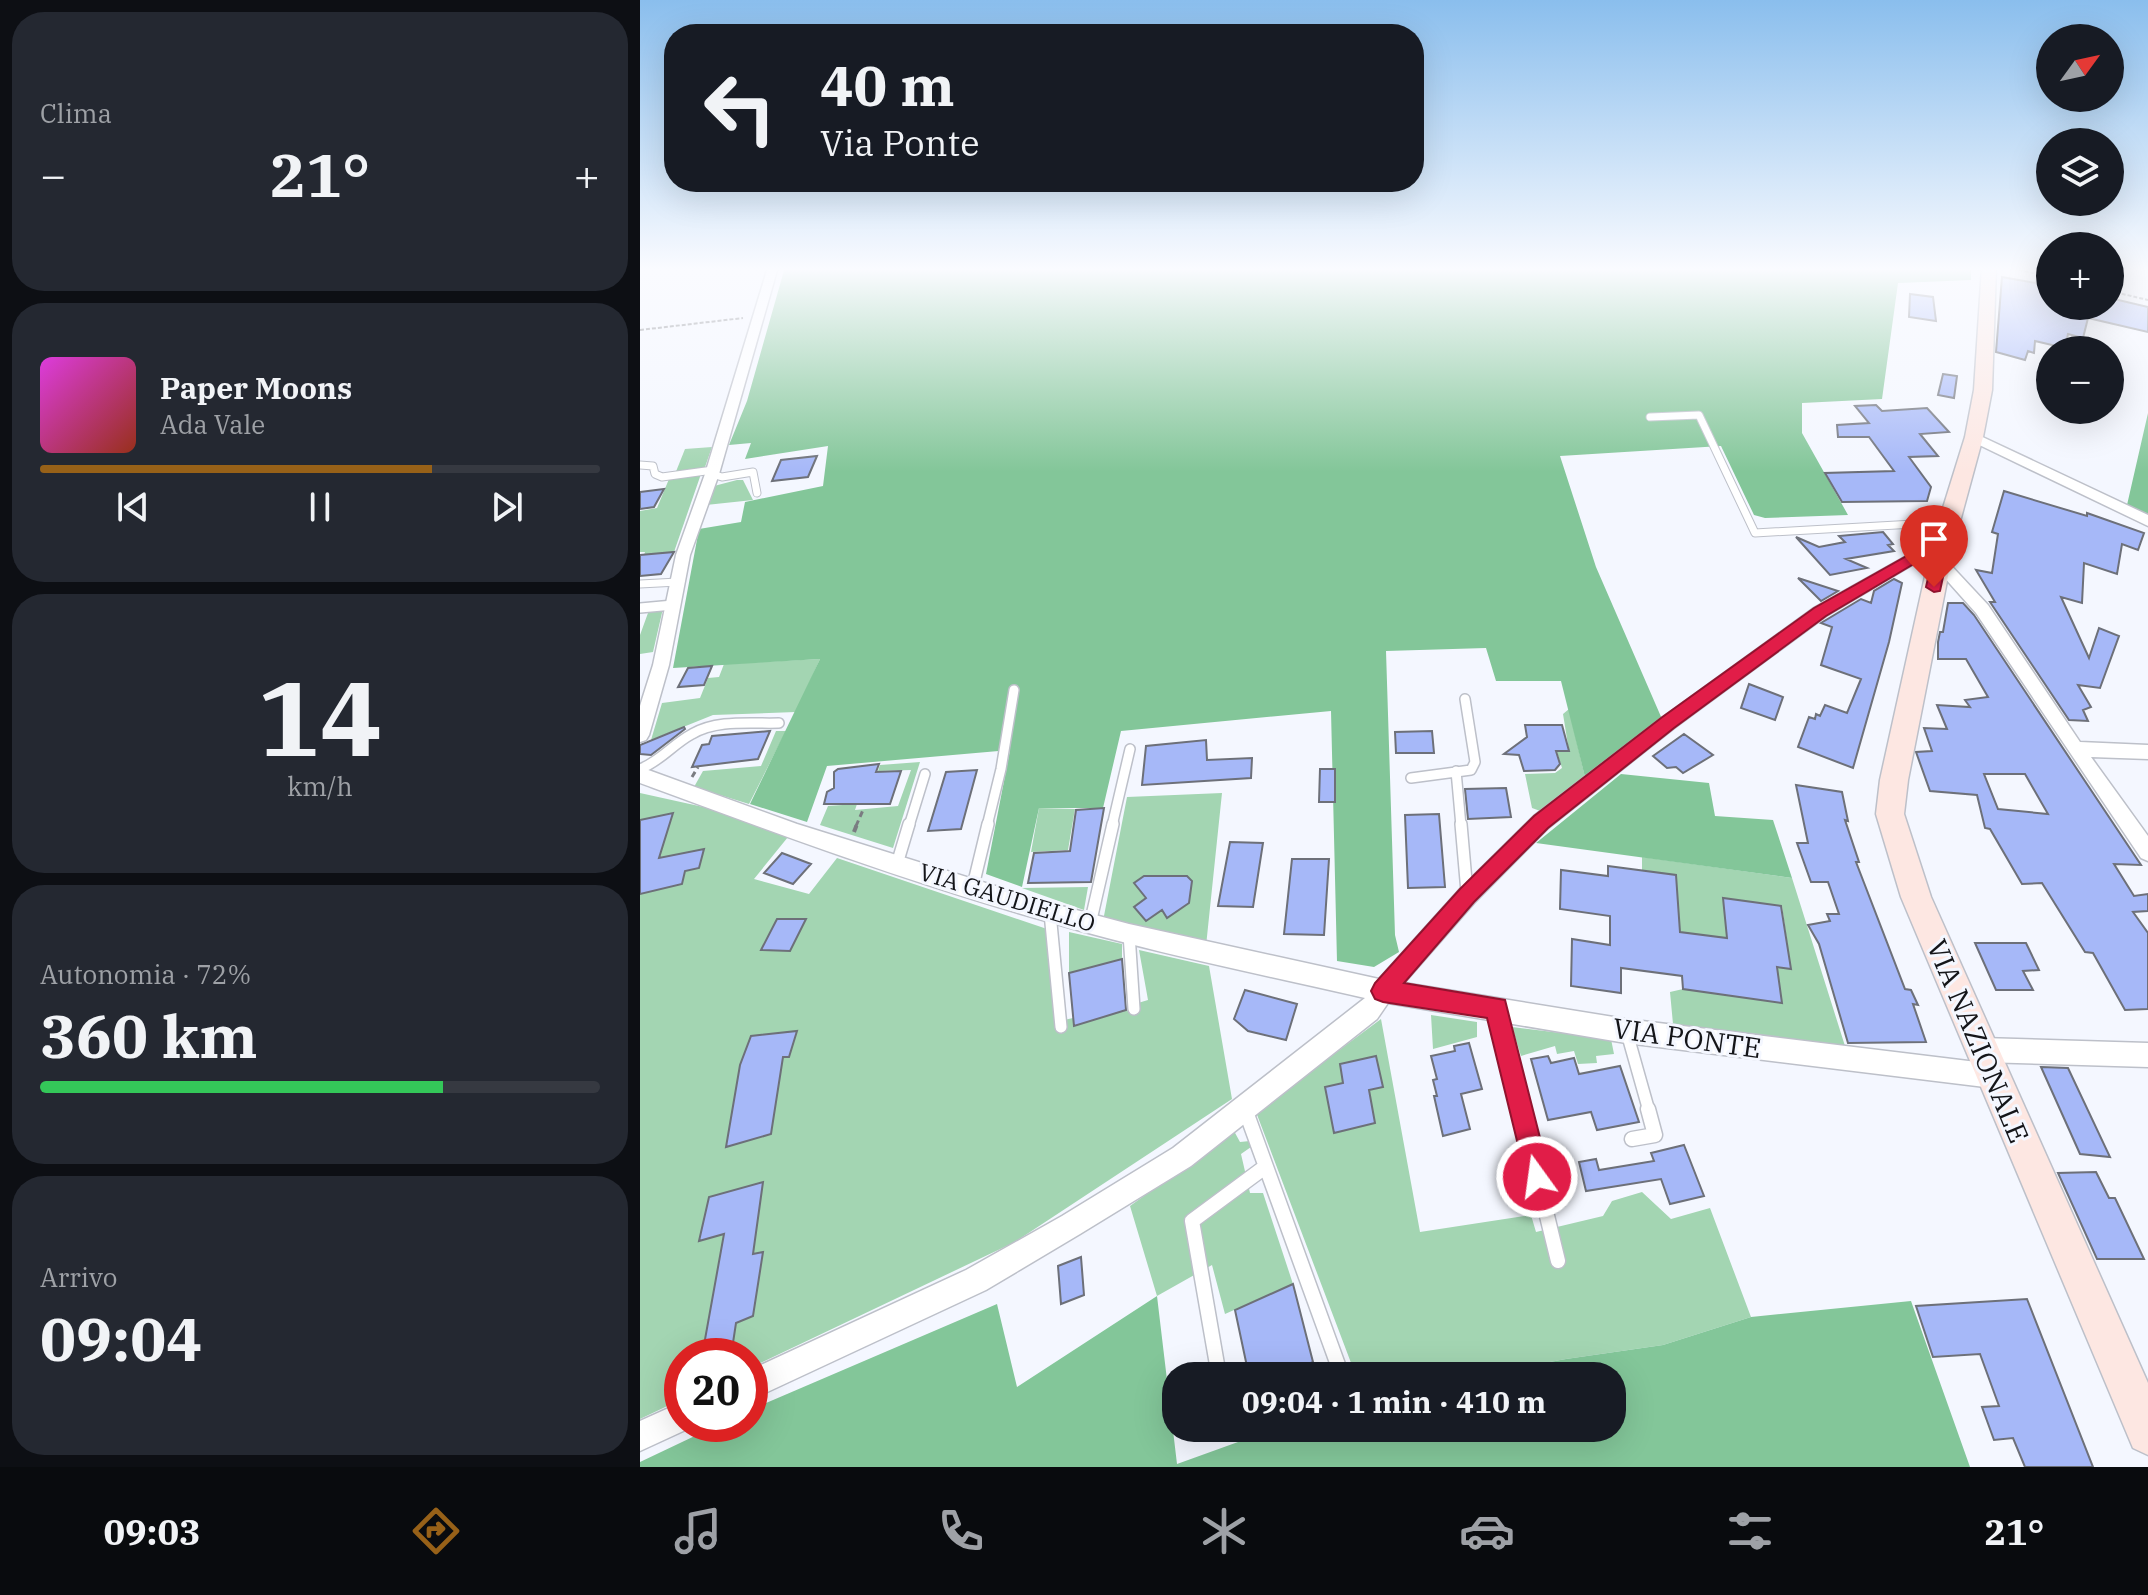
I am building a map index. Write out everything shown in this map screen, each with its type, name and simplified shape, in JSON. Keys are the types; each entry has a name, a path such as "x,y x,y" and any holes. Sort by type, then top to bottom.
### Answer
{"main road":[{"name":"VIA NAZIONALE","path":"1986,335 1983,390 1974,437 1946,531 1894,780 1890,814 1916,897 2148,1433"}],"street":[{"path":"640,735 661,665 683,555 713,472 753,335"},
{"path":"1974,437 2148,521"},
{"path":"768,1377 976,1280 1182,1157 1369,1011 1467,896 1541,822 1680,714 1820,612 1946,531"},
{"path":"1940,563 1982,609 2148,852"},
{"path":"2075,749 2148,752"},
{"name":"VIA GAUDIELLO","path":"640,772 796,832 1050,913 1129,934 1383,991"},
{"name":"VIA PONTE","path":"1383,991 1626,1031 1987,1063 2148,1055"},
{"path":"640,1436 664,1425"}],"lane":[{"path":"1650,417 1699,415 1755,533 1946,531"},
{"path":"640,465 653,466 655,474 662,477 713,472 722,477 753,472 757,493"},
{"path":"640,584 678,582"},
{"path":"640,608 673,605"},
{"path":"972,890 1001,769 1014,690"},
{"path":"1411,778 1471,770 1475,762 1465,699"},
{"path":"640,772 660,763 690,735 707,728 779,723"},
{"path":"1090,924 1130,749"},
{"path":"1456,771 1467,896"},
{"path":"897,864 925,774"},
{"path":"1050,913 1061,1027"},
{"path":"1129,934 1134,1009"},
{"path":"1496,1008 1558,1261"},
{"path":"1626,1031 1655,1135 1632,1139"},
{"path":"1245,1109 1337,1362"},
{"path":"1217,1362 1192,1221 1265,1167"}],"path":[{"path":"849,848 863,810"}],"green space":[{"path":"766,335 1891,335 1882,399 1802,403 1802,433 1848,515 1765,518 1754,515 1721,446 1560,456 1596,567 1662,719 1585,777 1561,681 1496,681 1486,648 1386,651 1395,935 1399,952 1374,967 1337,961 1331,711 1121,731 1103,808 1039,808 1022,887 986,874 1010,750 827,766 807,822 750,804 820,659 673,668 699,529 741,522 745,502 823,486 828,446 745,459 751,443 729,445 747,401"},
{"path":"2148,413 2148,515 2127,505"},
{"path":"712,447 705,467 675,474 685,449"},
{"path":"701,474 674,552 644,555 645,552 640,552 640,511 657,508 669,479"},
{"path":"743,480 753,500 706,505 714,486"},
{"path":"664,604 653,652 640,654 640,635 648,613 640,613 640,608"},
{"path":"820,659 796,712 713,715 651,740 662,703 700,698 708,678 719,677 724,664"},
{"path":"1569,709 1585,777 1543,812 1532,808 1525,774 1555,773 1562,768 1557,752 1569,751 1563,714"},
{"path":"776,731 786,731 749,804 694,787 703,771 761,766"},
{"path":"920,762 893,848 820,825 828,806 857,804 855,810 898,806 911,770 878,771 880,765"},
{"path":"1621,774 1709,783 1715,816 1773,820 1792,878 1536,843"},
{"path":"640,793 735,814 788,837 754,879 809,894 837,858 1047,929 1055,1022 1073,1018 1074,1025 1128,1010 1128,1006 1148,1000 1139,950 1209,966 1232,1099 1015,1242 768,1359 768,1338 664,1338 664,1408 640,1419"},
{"path":"1222,793 1206,946 1103,921 1127,797"},
{"path":"1039,808 1075,809 1068,850 1031,852"},
{"path":"1642,857 1792,878 1845,1046 1673,1024 1670,992 1683,989 1782,1003 1779,980 1767,978 1766,966 1791,969 1782,906 1723,898 1727,938 1680,932 1676,875 1642,870"},
{"path":"1088,887 1084,910 1022,888"},
{"path":"1069,932 1122,944 1122,959 1069,973"},
{"path":"1431,1015 1477,1022 1477,1037 1433,1049"},
{"path":"1381,1019 1420,1232 1531,1215 1536,1232 1603,1216 1612,1201 1642,1192 1671,1219 1710,1208 1751,1317 1663,1345 1550,1362 1351,1362 1256,1112"},
{"path":"1512,1027 1611,1039 1614,1054 1596,1056 1597,1063 1578,1064 1574,1051 1557,1054 1555,1046 1521,1056"},
{"path":"1234,1131 1240,1142 1250,1141 1251,1147 1241,1154 1250,1193 1263,1193 1293,1284 1225,1314 1212,1265 1157,1296 1130,1206"},
{"path":"1157,1296 1165,1362 1162,1362 1162,1442 1174,1442 1177,1464 1238,1442 1626,1442 1626,1362 1550,1362 1663,1345 1751,1317 1911,1301 1970,1467 640,1467 640,1462 682,1442 768,1442 768,1402 997,1304 1017,1387"}],"building":[{"path":"1997,335 2068,335 2036,336 2034,353 2028,351 2025,360 1996,352"},
{"path":"1943,374 1957,376 1954,398 1938,395"},
{"path":"1876,405 1882,411 1927,408 1949,432 1920,434 1938,456 1909,457 1931,487 1927,501 1842,502 1825,473 1894,471 1869,437 1838,437 1837,425 1869,423 1855,406"},
{"path":"817,456 808,477 772,481 781,460"},
{"path":"664,489 654,507 640,509 640,492"},
{"path":"2004,491 2087,516 2087,513 2144,533 2138,550 2122,544 2117,574 2084,563 2082,603 2061,597 2089,658 2099,628 2119,636 2100,688 2078,685 2091,707 2083,710 2088,721 2069,720 1990,602 1995,602 1976,570 1992,573 1998,534 1992,532"},
{"path":"1883,532 1893,544 1888,545 1894,551 1846,559 1867,568 1830,575 1796,537 1819,547 1845,542 1839,536"},
{"path":"674,552 661,574 640,576 640,555"},
{"path":"1798,578 1838,591 1821,601"},
{"path":"1894,579 1902,583 1889,642 1853,768 1798,747 1809,717 1815,719 1816,714 1820,716 1825,705 1847,713 1861,679 1821,665 1832,627 1821,623 1861,599 1871,603 1874,591"},
{"path":"1948,603 1963,603 2141,865 2114,864 2134,896 2148,894 2148,911 2133,912 2148,933 2148,1009 2125,1010 2093,953 2085,952 2042,883 2022,884 1990,829 1985,828 1977,795 1930,791 1916,752 1932,751 1924,728 1947,729 1937,705 1970,707 1965,700 1988,697 1966,659 1938,659 1938,642 1940,632 1943,632","holes":["1984,774 2025,774 2048,814 1998,809"]},
{"path":"712,666 704,685 678,687 688,668"},
{"path":"1749,684 1783,697 1775,720 1741,708"},
{"path":"1525,725 1562,725 1569,751 1556,751 1560,764 1555,770 1524,771 1519,755 1504,754 1527,737"},
{"path":"684,727 651,755 640,754 640,745"},
{"path":"770,731 758,759 692,767 702,745 709,744 712,736"},
{"path":"1432,731 1434,753 1396,753 1395,732"},
{"path":"1684,734 1713,755 1683,773 1676,767 1667,768 1653,756"},
{"path":"1206,740 1207,760 1252,758 1251,778 1142,785 1146,746"},
{"path":"879,764 876,772 901,771 890,804 824,804 827,792 834,788 834,772 838,769"},
{"path":"1320,769 1335,769 1335,802 1319,802"},
{"path":"977,770 961,829 928,831 946,772"},
{"path":"1796,785 1842,792 1848,821 1845,820 1859,862 1856,862 1905,989 1911,990 1918,1005 1913,1004 1926,1042 1848,1043 1819,944 1808,925 1830,921 1827,914 1839,914 1828,882 1811,882 1797,843 1808,843"},
{"path":"1506,788 1511,817 1468,819 1465,789"},
{"path":"1104,808 1091,882 1028,883 1034,853 1070,851 1076,810"},
{"path":"673,813 659,858 704,849 699,868 685,871 682,884 640,894 640,820"},
{"path":"1439,814 1445,887 1408,888 1405,815"},
{"path":"1230,842 1263,843 1253,907 1218,906"},
{"path":"782,853 811,864 793,884 764,873"},
{"path":"1292,859 1329,859 1324,935 1284,934"},
{"path":"1608,866 1676,875 1680,932 1727,938 1723,898 1781,906 1791,969 1777,967 1782,1003 1683,989 1682,976 1621,968 1621,993 1571,986 1572,939 1610,945 1610,916 1560,909 1561,870 1608,876"},
{"path":"1144,876 1187,876 1192,881 1189,903 1167,918 1162,910 1146,921 1134,907 1146,898 1134,883"},
{"path":"777,919 806,919 790,951 761,950"},
{"path":"1975,943 2026,943 2039,970 2023,971 2033,990 1996,990"},
{"path":"1122,959 1126,1010 1074,1026 1069,973"},
{"path":"1245,990 1297,1004 1286,1040 1248,1031 1234,1019"},
{"path":"797,1031 789,1057 783,1057 771,1134 726,1147 740,1065 751,1036"},
{"path":"1469,1043 1482,1089 1461,1094 1470,1129 1443,1136 1434,1096 1437,1096 1433,1080 1437,1079 1431,1056 1455,1051 1454,1046"},
{"path":"1376,1056 1383,1087 1369,1090 1375,1123 1334,1133 1325,1087 1343,1083 1340,1064"},
{"path":"1548,1056 1551,1063 1574,1058 1579,1074 1620,1066 1639,1122 1597,1130 1591,1112 1548,1120 1531,1059"},
{"path":"2041,1067 2068,1068 2110,1157 2080,1154"},
{"path":"1684,1145 1704,1196 1670,1204 1661,1179 1586,1191 1579,1162 1596,1159 1599,1170 1654,1161 1651,1153"},
{"path":"2096,1172 2109,1198 2115,1198 2144,1259 2097,1259 2058,1173"},
{"path":"763,1182 753,1254 763,1252 753,1316 736,1323 734,1338 705,1338 724,1234 699,1241 709,1197"},
{"path":"1081,1257 1084,1295 1061,1304 1058,1266"},
{"path":"1293,1284 1313,1362 1246,1362 1235,1310"},
{"path":"2027,1299 2093,1467 2025,1467 2013,1438 1994,1440 1982,1407 1999,1406 1980,1354 1933,1357 1916,1306"}],"route":[{"path":"1537,1177 1496,1008 1383,991 1467,896 1541,822 1616,762 1820,612 1944,540 1934,587"}]}
